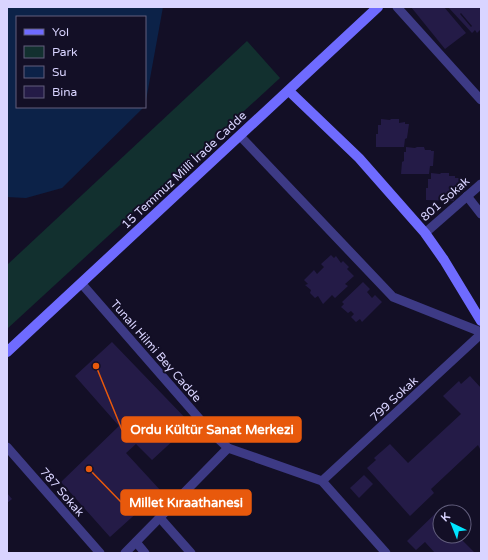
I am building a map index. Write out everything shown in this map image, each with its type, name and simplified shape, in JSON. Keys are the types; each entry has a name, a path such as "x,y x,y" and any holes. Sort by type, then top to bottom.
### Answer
{"main road":[{"name":"15 Temmuz Millî İrade Cadde","path":"7,352 378,7"},
{"path":"289,91 359,158 424,233 444,260 481,320"}],"street":[{"path":"397,7 481,100"},
{"path":"240,136 393,297 481,333"},
{"name":"801 Sokak","path":"424,233 481,184"},
{"path":"467,196 481,214"},
{"name":"Tunalı Hilmi Bey Cadde","path":"81,283 210,431 228,448 322,481 386,553"},
{"name":"799 Sokak","path":"322,481 481,333"},
{"name":"787 Sokak","path":"7,447 100,553"},
{"path":"125,553 228,448"},
{"path":"160,518 191,553"},
{"path":"136,542 145,553"}],"green space":[{"path":"247,41 280,78 7,329 7,265"}],"water":[{"path":"7,7 163,7 146,100 146,16 16,16 16,108 143,108 62,188 26,198 7,197"}],"building":[{"path":"411,7 444,7 466,33 445,49"},
{"path":"448,7 481,7 481,29 477,33 475,30 472,33","holes":["461,13 472,26 471,27 460,14"]},
{"path":"381,119 399,119 399,123 405,122 405,124 409,124 404,147 376,147 376,134 378,134 378,125 381,125"},
{"path":"406,147 424,147 425,150 434,151 433,166 430,166 429,174 401,174 402,162 404,161 404,152 406,152"},
{"path":"431,173 449,173 449,176 459,178 454,201 426,200 426,188 428,188 428,179 431,179"},
{"path":"331,255 334,258 336,256 341,263 343,261 349,267 347,269 354,276 345,284 348,286 335,298 332,295 323,304 318,296 315,298 310,293 311,290 305,285 308,284 304,280 314,270 317,274 324,267 321,264"},
{"path":"363,282 370,289 367,292 372,298 375,295 382,302 362,322 360,319 356,322 351,317 354,314 351,311 348,313 341,307 344,304 342,302"},
{"path":"112,342 191,424 152,460 136,444 126,453 161,491 110,537 61,482 119,426 75,376"},
{"path":"470,376 481,388 481,448 480,449 478,445 431,489 434,493 410,516 367,468 376,460 374,458 390,444 408,463 461,414 443,396 459,381 461,384"},
{"path":"364,475 373,484 359,498 350,488"},
{"path":"7,493 12,499 7,503"},
{"path":"432,517 432,544 466,544 475,553 435,553 425,542 416,550 407,541"}],"place":[{"name":"Ordu Kültür Sanat Merkezi","path":"96,366"},
{"name":"Millet Kıraathanesi","path":"89,469"}]}
